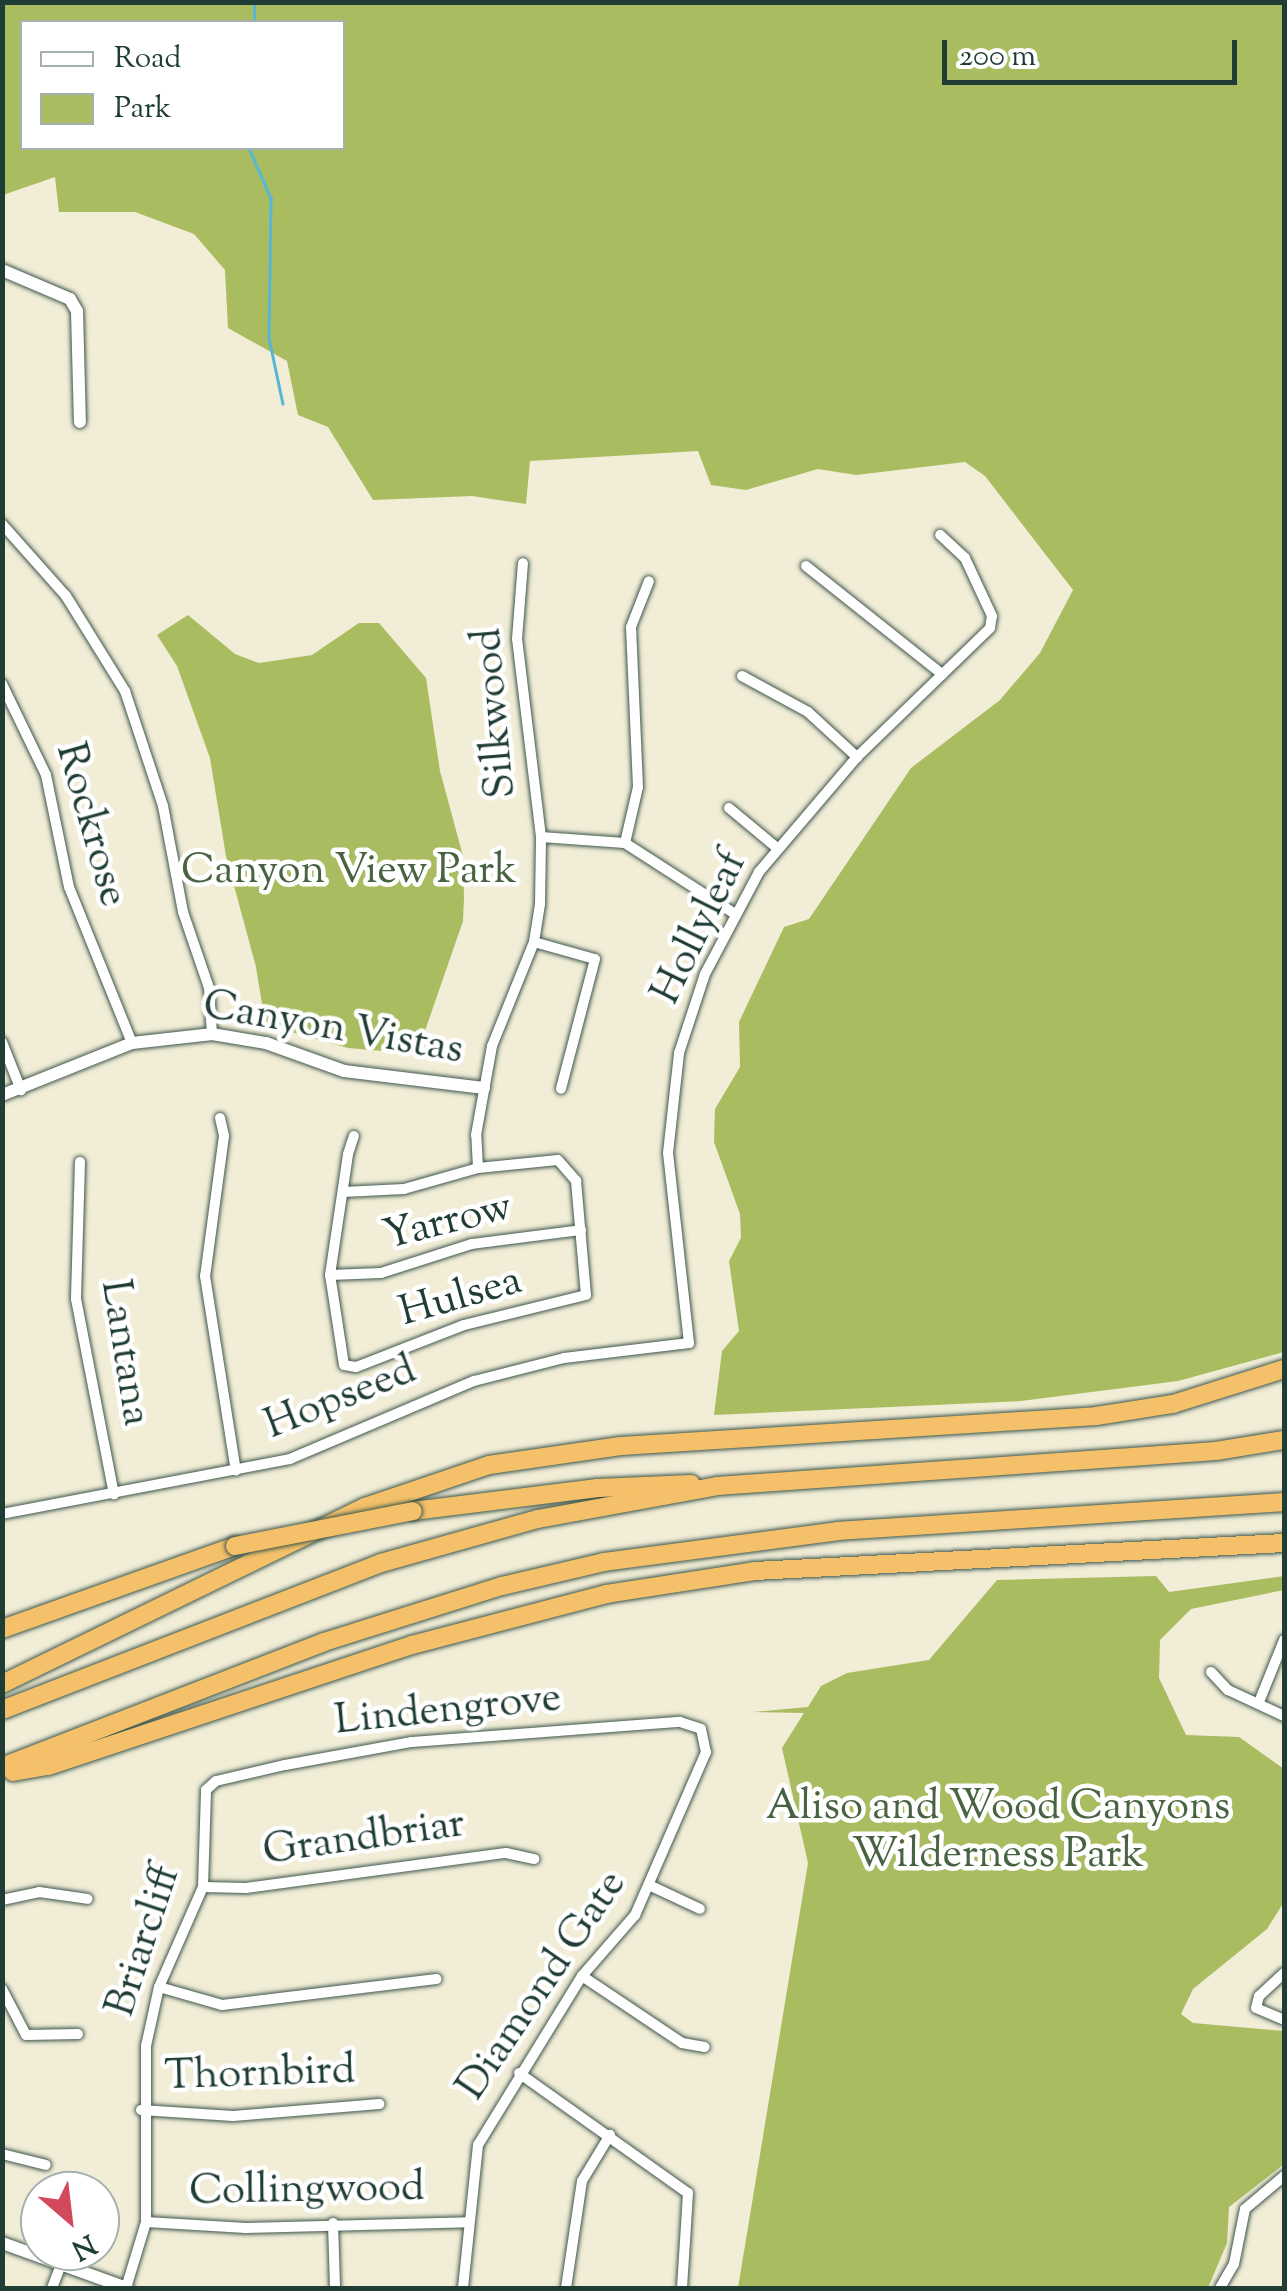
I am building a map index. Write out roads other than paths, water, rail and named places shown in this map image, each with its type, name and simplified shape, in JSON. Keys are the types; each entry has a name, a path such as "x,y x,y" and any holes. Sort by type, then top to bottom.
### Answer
{"highway":[{"path":"2,1684 365,1507 489,1465 621,1446 1116,1414 1207,1396 1284,1369"},
{"path":"2,1629 235,1546 413,1511 598,1488 716,1486 1284,1440"},
{"path":"2,1710 381,1564 538,1519 716,1486"},
{"path":"2,1770 389,1620 604,1562 838,1531 1284,1502"},
{"path":"2,1770 48,1766 412,1644 606,1594 755,1571 1284,1543"}],"street":[{"path":"2,270 70,298 77,312 80,422"},
{"path":"2,524 66,596 125,691 163,806 183,912 209,988 212,1034"},
{"name":"Hollyleaf","path":"643,1350 682,1346 692,1336 668,1153 669,1103 704,974 777,848 857,757 985,636 992,616 965,558 940,535"},
{"name":"Silkwood","path":"478,1168 484,1088 492,1046 534,942 541,838 517,640 522,563"},
{"path":"806,566 942,674"},
{"path":"624,843 638,787 631,627 649,581"},
{"path":"742,676 808,712 857,757"},
{"name":"Rockrose","path":"2,684 46,775 70,888 132,1043"},
{"path":"729,808 777,848"},
{"path":"541,838 624,843 736,914"},
{"path":"534,942 595,959 561,1089"},
{"name":"Canyon Vistas","path":"2,1095 132,1043 212,1034 266,1043 344,1071 484,1088"},
{"path":"2,1042 21,1090"},
{"path":"220,1118 224,1136 206,1276 210,1335 236,1470"},
{"path":"330,1274 354,1136"},
{"path":"343,1192 404,1189 478,1168 543,1158 572,1171 581,1230"},
{"name":"Lantana","path":"80,1162 76,1299 114,1494"},
{"name":"Yarrow","path":"330,1274 381,1273 472,1244 581,1230"},
{"name":"Hulsea","path":"330,1274 344,1365 356,1367 499,1316 577,1301 587,1284 581,1230"},
{"name":"Hopseed","path":"2,1514 236,1470 335,1444 474,1381 564,1358 643,1350"},
{"path":"1259,1702 1284,1640"},
{"path":"1211,1672 1228,1690 1284,1716"},
{"name":"Lindengrove","path":"206,1790 216,1781 284,1765 412,1742 680,1722 701,1730"},
{"name":"Diamond Gate","path":"463,2288 478,2146 519,2073 582,1976 619,1936 651,1886 706,1752 701,1730"},
{"name":"Briarcliff","path":"126,2288 146,2222 141,2110 146,2046 160,1987 203,1887 206,1790"},
{"name":"Grandbriar","path":"203,1887 246,1888 506,1853 534,1859"},
{"path":"651,1886 700,1910"},
{"path":"2,1900 39,1892 88,1899"},
{"path":"1284,1973 1259,1996 1256,2008 1284,2020"},
{"path":"582,1976 682,2042 705,2047"},
{"path":"160,1987 222,2005 436,1979"},
{"path":"2,1989 26,2036 78,2034"},
{"path":"519,2073 688,2193 682,2288"},
{"name":"Thornbird","path":"141,2110 232,2116 380,2104"},
{"path":"566,2288 582,2181 610,2135"},
{"path":"2,2154 30,2156 46,2166"},
{"path":"1220,2288 1234,2264 1245,2209 1284,2176"},
{"name":"Collingwood","path":"146,2222 246,2228 469,2222"},
{"path":"332,2223 336,2288"},
{"path":"80,2271 126,2288"}],"waterway":[{"path":"254,2 254,20"},
{"path":"250,150 271,198 269,338 283,404"}],"park label":[{"name":"Canyon View Park","path":"349,872"},
{"name":"Aliso and Wood Canyons Wilderness Park","path":"998,1832"}]}
